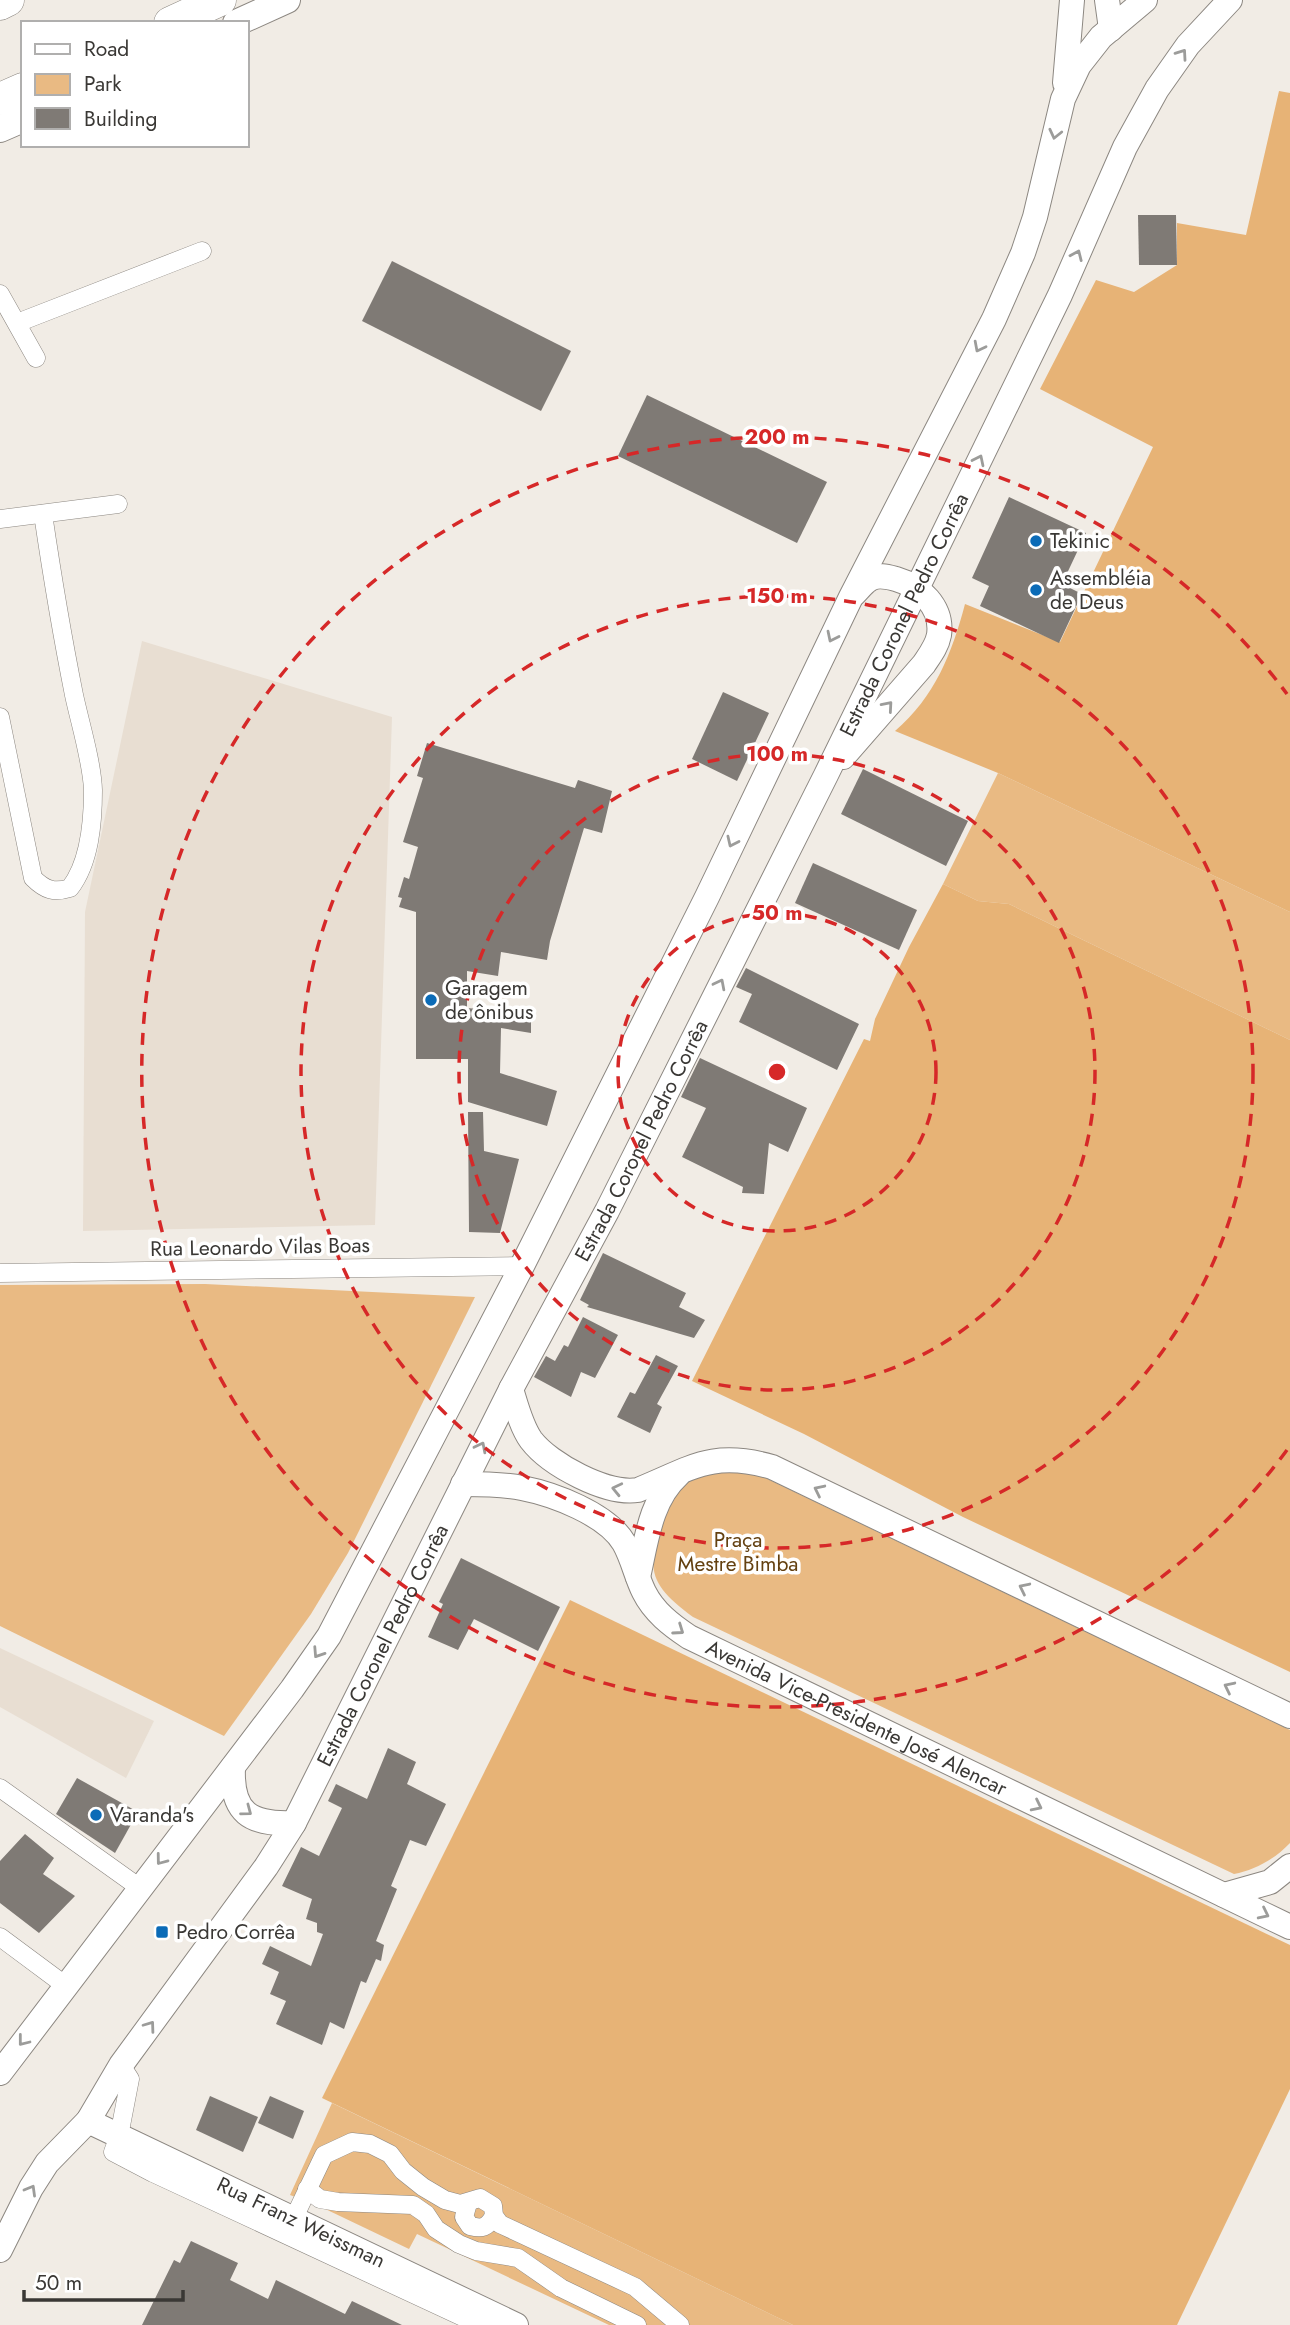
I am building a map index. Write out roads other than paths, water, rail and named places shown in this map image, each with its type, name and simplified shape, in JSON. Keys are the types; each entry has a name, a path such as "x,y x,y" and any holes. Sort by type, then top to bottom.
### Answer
{"highway":[{"path":"0,4 8,0"},
{"path":"174,21 220,0"},
{"path":"0,99 21,90"}],"main road":[{"path":"240,21 287,0"},
{"path":"1,2070 292,1689 329,1636 522,1266 707,897 851,597 994,319 1023,253 1035,217 1063,99 1072,0"},
{"path":"1107,0 1111,29"},
{"path":"1063,99 1079,65 1101,37 1145,0"},
{"name":"Estrada Coronel Pedro Corrêa","path":"0,2250 47,2163 88,2121 121,2066 266,1867 294,1823 511,1389 607,1210 825,775 1060,295 1125,147 1157,89 1188,45 1230,0"},
{"path":"0,129 21,120"},
{"path":"825,775 888,706 934,648 939,634 935,610 916,587 877,576 869,579 851,597"},
{"path":"511,1389 529,1438 542,1452 588,1479 615,1490 628,1492 701,1464 724,1459 747,1460 772,1467 1290,1717"},
{"path":"638,1577 654,1514 666,1489 681,1473"},
{"name":"Avenida Vice-Presidente José Alencar","path":"463,1484 519,1487 581,1509 622,1539 645,1594 664,1619 689,1637 1290,1927"},
{"path":"233,1767 234,1795 243,1810 262,1821 294,1823"},
{"path":"1224,1895 1270,1882 1290,1866"},
{"name":"Rua Franz Weissman","path":"88,2121 516,2325"}],"street":[{"path":"17,323 202,251"},
{"path":"0,294 36,358"},
{"path":"0,519 118,504"},
{"path":"0,718 33,878 40,886 51,891 70,888 77,878 85,855 93,821 93,786 57,607 43,514"},
{"name":"Rua Leonardo Vilas Boas","path":"0,1273 522,1266"},
{"path":"0,1788 140,1888"},
{"path":"0,1937 66,1986"},
{"path":"121,2066 130,2080 120,2136 113,2152 480,2325"},
{"path":"293,2220 324,2155 352,2143 370,2144 390,2154 403,2171 423,2187 445,2200 468,2203 464,2217 470,2226 481,2229 489,2225 494,2216 500,2224 635,2287 680,2325"},
{"path":"307,2189 320,2199 338,2202 413,2205 426,2214 436,2228 459,2244 476,2251 518,2258 561,2288 637,2325"}],"place":[{"name":"Tekinic","path":"1036,541"},
{"name":"Assembléia de Deus","path":"1036,590"},
{"name":"Garagem de ônibus","path":"431,1000"},
{"name":"Varanda's","path":"96,1815"},
{"name":"Pedro Corrêa","path":"162,1932"}],"park label":[{"name":"Praça Mestre Bimba","path":"738,1552"}]}
